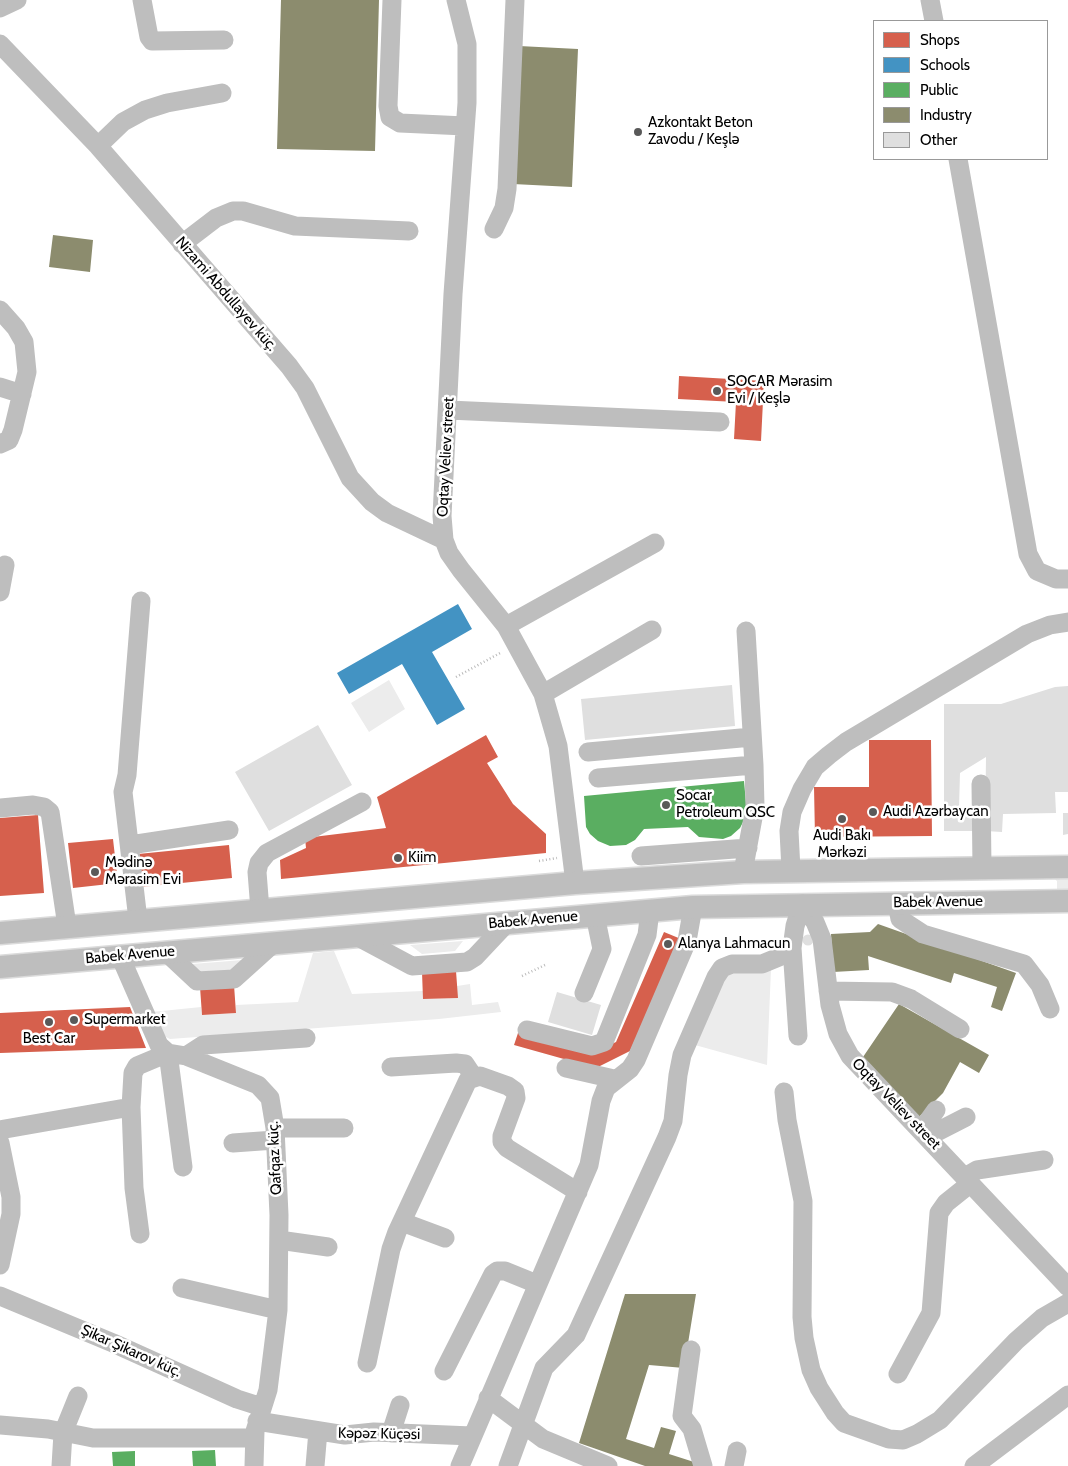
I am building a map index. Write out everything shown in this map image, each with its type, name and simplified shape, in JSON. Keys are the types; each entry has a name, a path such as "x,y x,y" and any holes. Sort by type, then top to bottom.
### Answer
{"main road":[{"path":"0,933 576,883 743,872 1068,867"},
{"path":"897,903 961,894 1027,894 1039,890 1041,886 1039,879 1035,876 972,875 949,868"},
{"name":"Babek Avenue","path":"0,967 692,907 1068,901"}],"street":[{"path":"0,8 17,0"},
{"path":"142,0 149,37 152,41 224,40"},
{"path":"392,0 388,106 390,117 400,123 465,126"},
{"name":"Oqtay Veliev street","path":"456,0 467,44 465,126 442,516 444,540 449,553 460,570 506,626 542,694 558,746 576,883"},
{"path":"494,228 504,208 507,189 516,0"},
{"path":"930,0 934,20"},
{"name":"Nizami Abdullayev küç.","path":"0,44 98,146 305,388 350,478 372,502 387,513 444,540"},
{"path":"98,146 123,122 145,110 167,103 222,93"},
{"path":"958,160 1028,554 1037,571 1056,579 1068,579"},
{"path":"182,244 216,218 233,211 243,211 295,226 409,231"},
{"path":"0,310 16,328 24,342 27,372 9,440 0,444"},
{"path":"0,388 22,394"},
{"path":"448,410 720,422"},
{"path":"506,626 655,543"},
{"path":"0,592 5,565"},
{"path":"138,920 123,792 127,775 141,601"},
{"path":"791,870 789,831 792,812 802,789 822,761 846,742 1027,634 1050,625 1068,622"},
{"path":"542,694 652,630"},
{"path":"743,872 756,807 746,631"},
{"path":"588,752 752,737"},
{"path":"598,778 754,765"},
{"path":"982,784 982,868"},
{"path":"260,910 257,872 259,863 267,853 362,802"},
{"path":"0,808 33,805 44,807 50,812 67,926"},
{"path":"130,846 229,830"},
{"path":"641,856 748,848"},
{"path":"897,903 900,919 923,934 1024,964 1040,985 1050,1009"},
{"path":"798,1036 792,948 794,926 802,904"},
{"name":"Oqtay Veliev street","path":"802,904 815,922 822,939 828,991 838,1034 850,1056 1068,1287"},
{"path":"460,1466 589,1165 600,1102 606,1088 614,1079 630,1069 636,1060 687,942 692,907"},
{"path":"527,1030 592,1046 604,1042 647,935 650,911"},
{"path":"584,992 602,949 596,915"},
{"path":"356,936 412,966 467,962 475,958 507,923"},
{"path":"166,952 197,981 234,979 274,943"},
{"path":"508,1466 544,1368 576,1335 667,1137 673,1121 682,1055 716,977 722,968 732,964 762,964 779,957 792,948"},
{"path":"120,956 158,1045 177,1055"},
{"path":"828,991 892,992 911,999 960,1029"},
{"path":"140,1234 134,1188 131,1107 133,1072 137,1066 177,1055 203,1045 306,1038"},
{"path":"177,1055 182,1167"},
{"name":"Qafqaz küç.","path":"177,1055 234,1074 265,1090 270,1098 275,1134 279,1240 278,1310 271,1372 258,1422 254,1466"},
{"path":"391,1067 456,1063 465,1064 474,1076"},
{"path":"566,1068 614,1079"},
{"path":"367,1363 391,1249 464,1085 474,1076 480,1076 501,1083 515,1091 516,1098 502,1136 502,1142 507,1148 578,1192"},
{"path":"784,1092 787,1120 803,1201 802,1317 811,1370 835,1413 844,1423 889,1439 903,1440 940,1420 1016,1341 1042,1318 1068,1303"},
{"path":"0,1130 131,1107"},
{"path":"924,1134 936,1110"},
{"path":"924,1134 966,1116"},
{"path":"233,1143 275,1134 344,1128"},
{"path":"0,1143 11,1197 11,1214 0,1265"},
{"path":"898,1374 931,1313 932,1282 940,1213 946,1203 977,1170 1044,1160"},
{"path":"402,1222 445,1238"},
{"path":"279,1240 328,1247"},
{"path":"444,1371 497,1271 505,1271 538,1284"},
{"path":"182,1288 278,1310"},
{"name":"Şikar Şikarov küç.","path":"0,1296 113,1343 237,1399 258,1422"},
{"path":"691,1350 682,1416 692,1428 703,1466"},
{"path":"974,1466 1068,1395"},
{"path":"61,1466 63,1433 78,1396"},
{"path":"488,1398 543,1439 608,1466"},
{"path":"391,1433 400,1405"},
{"path":"0,1425 48,1429 93,1438 258,1422"},
{"name":"Kəpəz Küçəsi","path":"258,1422 345,1435 365,1432 472,1436"},
{"path":"315,1466 318,1431"}],"path":[{"path":"456,678 517,644"},
{"path":"539,862 563,858"},
{"path":"522,976 545,965"}],"shaded area":[{"path":"389,680 405,709 369,732 351,703"},
{"path":"1048,874 1068,875 1068,897 1050,897 1057,890 1057,881"},
{"path":"463,941 455,951 422,954 410,945"},
{"path":"334,951 352,994 423,991 424,999 457,998 457,986 470,984 472,1005 498,1002 501,1012 439,1019 170,1039 160,1034 152,1012 201,1007 202,1015 236,1013 236,1005 298,1002 313,953"},
{"path":"243,960 235,971 201,972 192,964"},
{"path":"771,969 767,1065 695,1045 722,978 732,971"}],"building: Shops":[{"path":"679,376 764,381 761,441 734,439 736,402 678,399"},
{"path":"486,735 498,757 487,763 513,804 546,834 546,853 281,879 280,860 306,848 305,838 386,828 377,797"},
{"name":"Audi Azərbaycan","path":"869,740 931,740 932,836 815,837 814,787 869,787"},
{"path":"38,815 44,893 0,896 0,818"},
{"path":"113,839 118,883 73,888 68,843"},
{"path":"229,845 232,878 141,887 138,854"},
{"path":"664,932 681,939 630,1051 596,1068 514,1045 518,1033 590,1054 616,1042"},
{"path":"456,971 458,998 423,999 422,972"},
{"path":"234,985 236,1013 202,1015 200,987"},
{"path":"130,1007 146,1048 0,1053 0,1013"}],"building: Schools":[{"path":"458,604 472,629 432,652 465,709 437,725 402,664 349,694 337,673"}],"building: Public":[{"name":"Socar Petroleum QSC","path":"744,781 747,814 740,828 731,836 723,839 699,837 688,827 644,829 635,840 626,845 610,846 598,841 590,834 586,827 584,796"},
{"path":"215,1450 216,1466 193,1466 192,1451"},
{"path":"135,1451 135,1466 113,1466 112,1452"}],"building: Industry":[{"path":"281,0 379,0 375,151 277,149"},
{"path":"519,46 578,49 572,187 513,184"},
{"path":"53,235 93,240 90,272 49,267"},
{"path":"878,924 1016,973 1002,1011 991,1007 997,987 954,973 951,983 868,956 869,970 833,972 831,934 870,932"},
{"path":"899,1004 989,1055 979,1073 960,1062 943,1093 919,1117 863,1057"},
{"path":"625,1294 696,1294 684,1368 649,1365 626,1439 654,1448 661,1427 676,1431 669,1454 694,1462 694,1466 645,1466 579,1443"}],"building: Other":[{"path":"732,685 735,726 585,740 581,699"},
{"path":"1068,686 1068,792 1055,792 1056,813 1003,814 1002,832 985,831 986,757 960,773 959,808 978,808 978,831 944,831 944,704 1001,704 1055,687"},
{"path":"318,725 352,785 269,831 235,772"},
{"path":"1063,813 1068,813 1068,834 1063,835"},
{"path":"808,934 814,940 808,946 802,940"},
{"path":"557,992 601,1005 592,1035 548,1022"}],"place":[{"name":"Azkontakt Beton Zavodu / Keşlə","path":"638,132"},
{"name":"SOCAR Mərasim Evi / Keşlə","path":"717,391"},
{"name":"Socar Petroleum QSC","path":"666,805"},
{"name":"Audi Azərbaycan","path":"873,812"},
{"name":"Audi Bakı Mərkəzi","path":"842,819"},
{"name":"Kiim","path":"398,858"},
{"name":"Mədinə Mərasim Evi","path":"95,872"},
{"name":"Alanya Lahmacun","path":"668,944"},
{"name":"Supermarket","path":"74,1020"},
{"name":"Best Car","path":"49,1022"}]}
